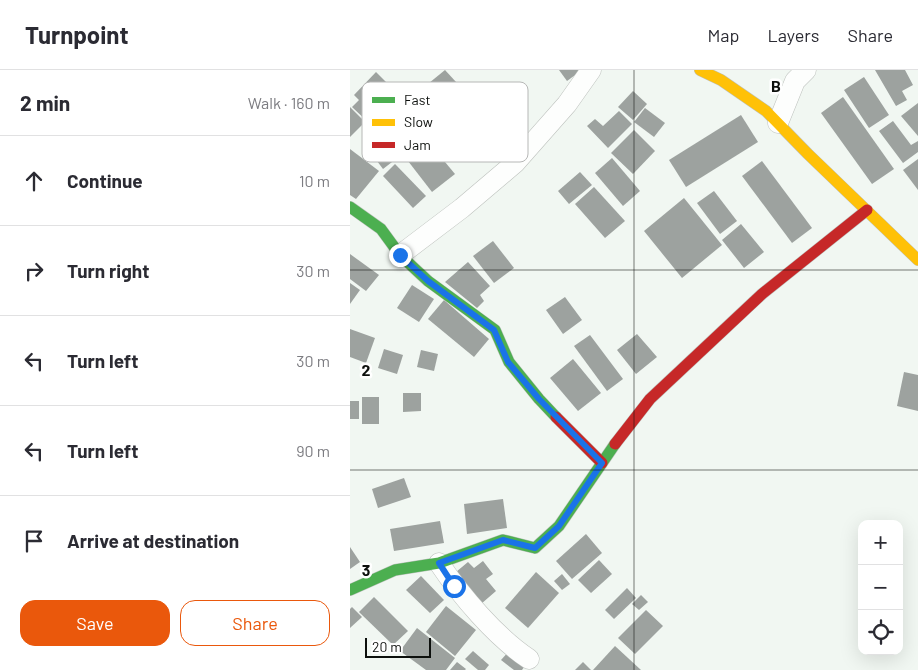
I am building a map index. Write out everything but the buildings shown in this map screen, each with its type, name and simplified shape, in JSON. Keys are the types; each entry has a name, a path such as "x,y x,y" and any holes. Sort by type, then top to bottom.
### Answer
{"street":[{"path":"528,148 567,104 591,70"},
{"path":"700,70 721,80 766,111 918,260"},
{"path":"778,123 795,81 806,70"},
{"path":"400,255 462,208 516,162"},
{"path":"350,207 382,229 400,255 428,281 494,330 508,362 539,399 602,463"},
{"path":"350,590 395,570 439,563 503,540 535,548 559,526 622,433 650,399 762,294 867,210"},
{"path":"439,563 454,586 473,607 512,647 529,659"}],"traffic: fast":[{"path":"350,207 381,229 400,255 428,281 495,330 509,362 556,417"},
{"path":"350,590 395,570 439,563 503,540 535,548 559,526 615,444"}],"traffic: slow":[{"path":"700,70 721,80 766,111 918,260"}],"traffic: jam":[{"path":"615,444 650,399 762,294 867,210"},
{"path":"556,417 602,463"}],"route":[{"path":"400,255 428,281 494,330 508,362 539,399 602,463 559,526 535,548 503,540 439,563 454,586"}]}
